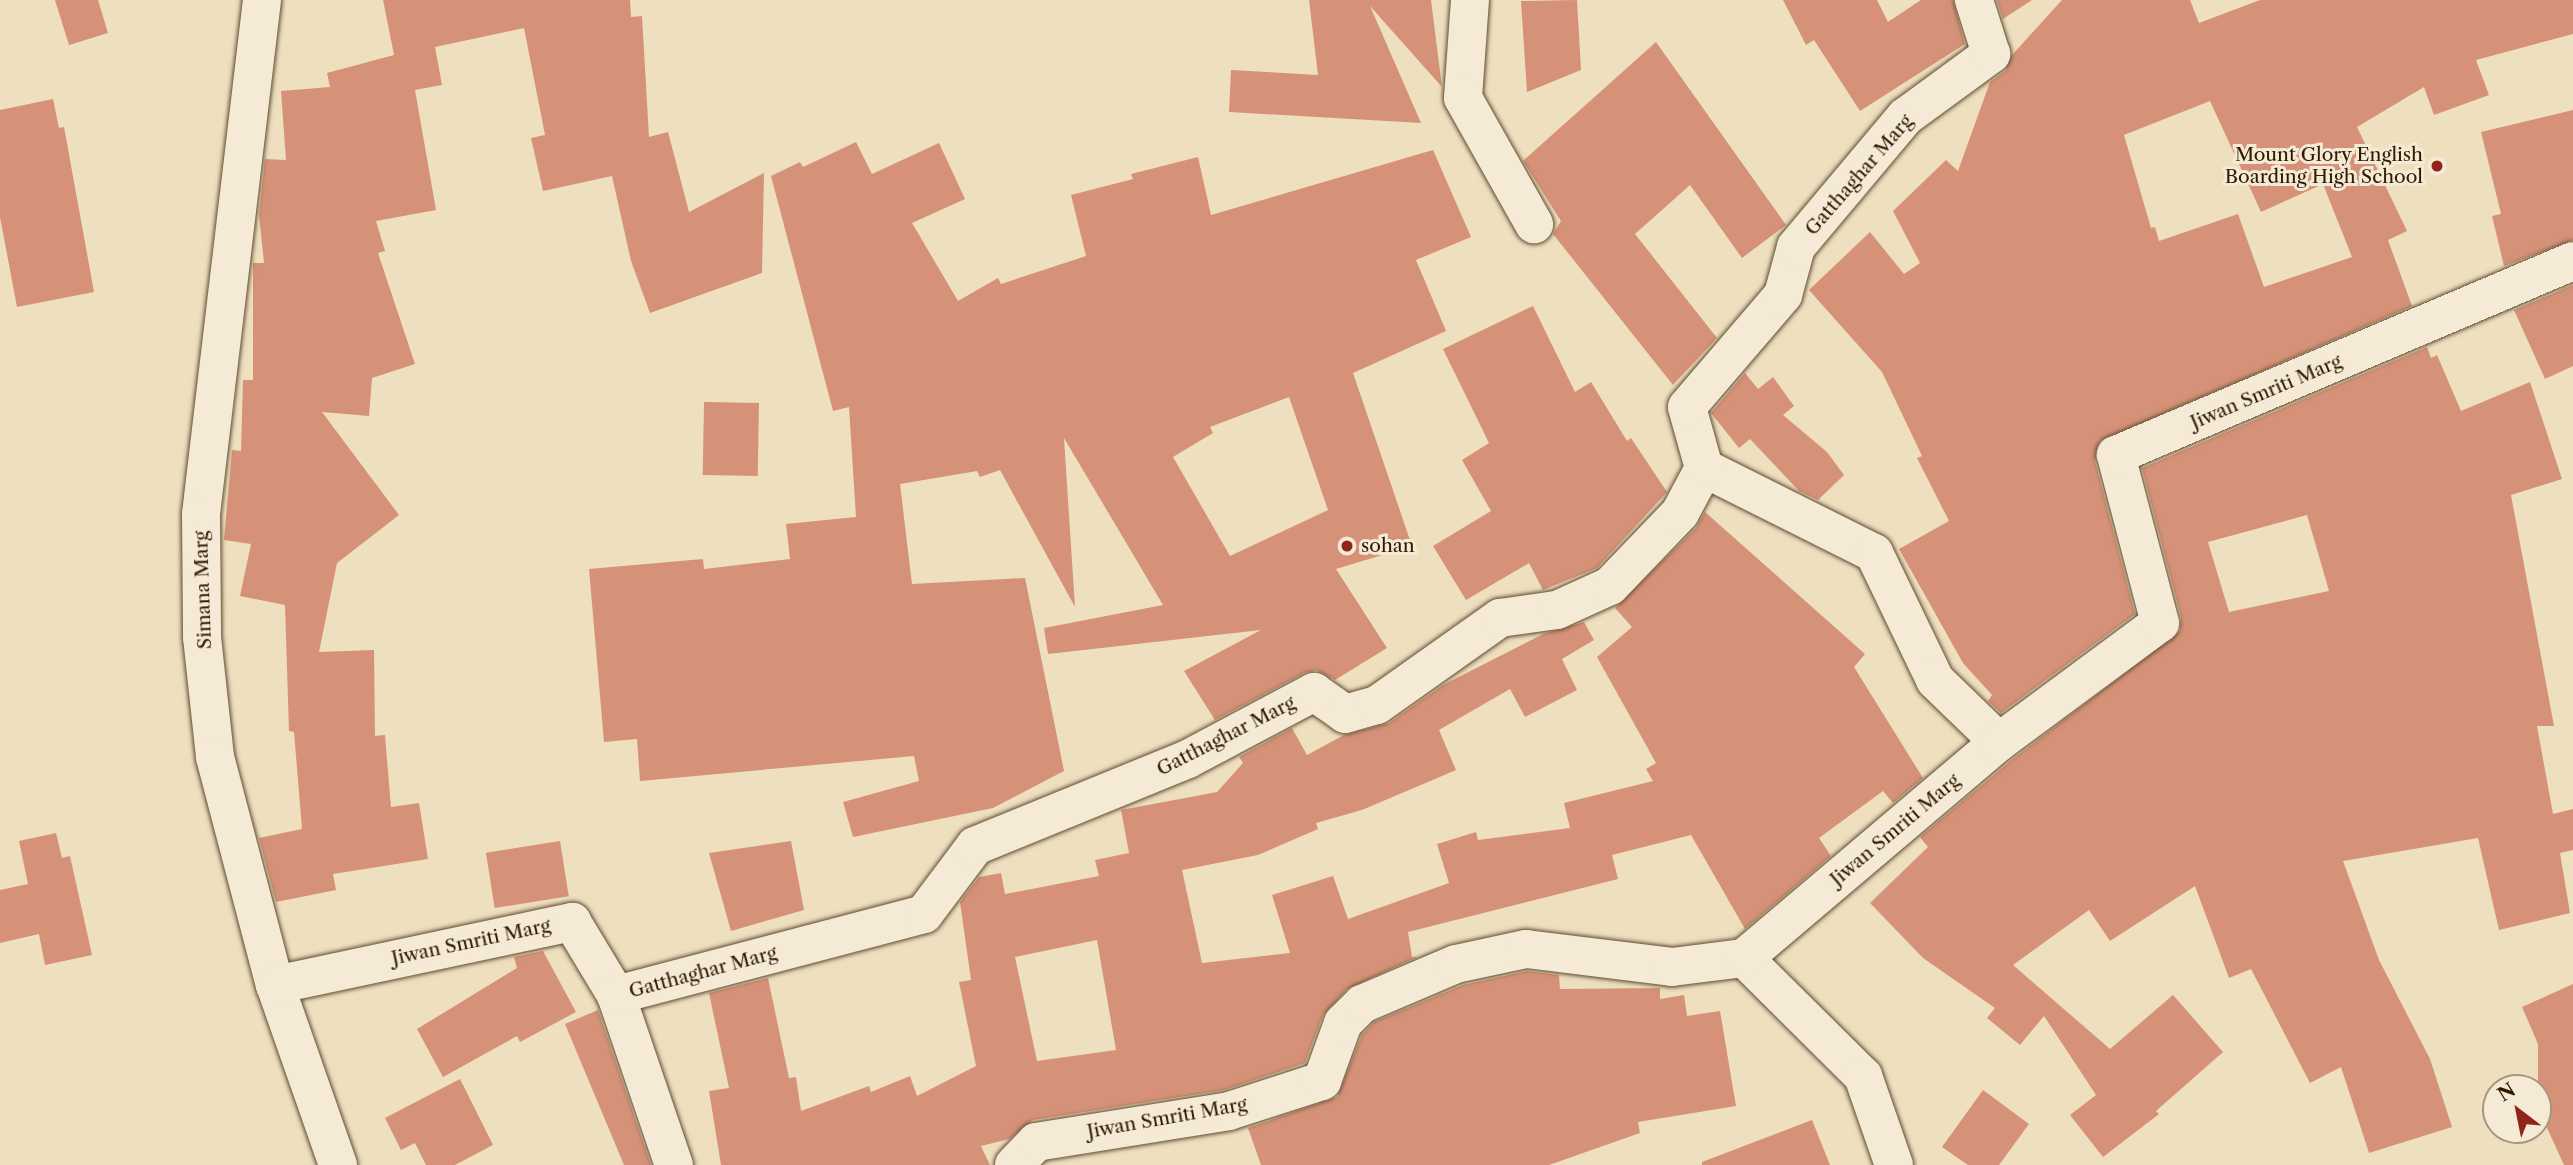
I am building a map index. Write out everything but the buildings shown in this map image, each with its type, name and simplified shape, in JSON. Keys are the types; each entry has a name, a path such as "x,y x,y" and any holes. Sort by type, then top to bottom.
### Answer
{"street":[{"name":"Simana Marg","path":"262,0 201,514 202,637 215,757 275,985 338,1165"},
{"path":"1470,0 1463,98 1534,223"},
{"name":"Gatthaghar Marg","path":"616,995 924,914 975,846 1188,759 1314,692 1345,714 1377,705 1500,618 1557,610 1610,586 1680,513 1704,468 1687,407 1783,295 1796,247 1905,117 1991,54 1974,0"},
{"name":"Jiwan Smriti Marg","path":"1014,1165 1036,1142 1229,1111 1322,1081 1343,1023 1362,1004 1456,964 1526,949 1672,967 1744,958 1999,742 2160,622 2116,456 2573,261"},
{"path":"1704,468 1874,553 1935,680 1999,742"},
{"name":"Jiwan Smriti Marg","path":"275,985 567,920 616,995 674,1165"},
{"path":"1744,958 1863,1076 1894,1165"}],"place":[{"name":"Mount Glory English Boarding High School","path":"2437,166"},
{"name":"sohan","path":"1347,546"}]}
